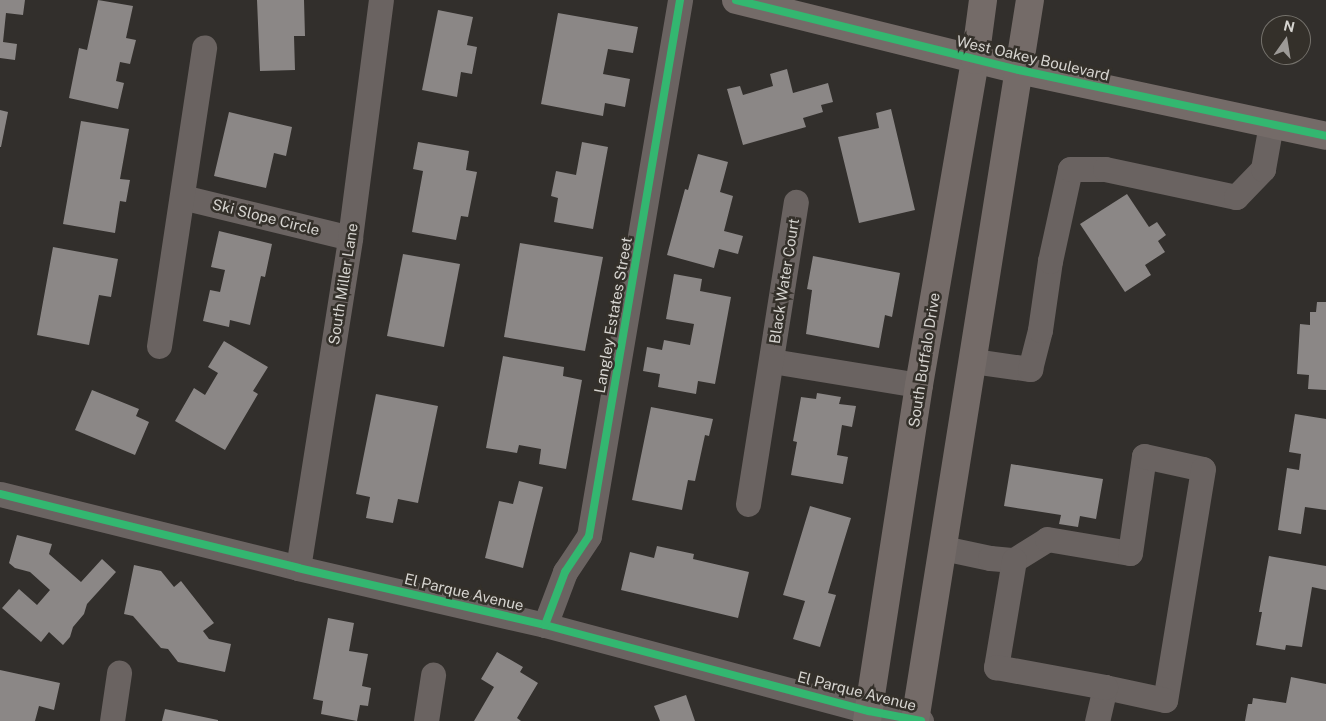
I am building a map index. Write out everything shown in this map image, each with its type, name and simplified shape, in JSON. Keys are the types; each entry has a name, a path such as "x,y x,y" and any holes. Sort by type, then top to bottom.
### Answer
{"main road":[{"name":"West Oakey Boulevard","path":"736,0 1019,70 1326,136"},
{"name":"South Buffalo Drive","path":"868,716 919,385 976,60 983,0"},
{"path":"917,721 1030,0"}],"street":[{"name":"South Miller Lane","path":"298,568 350,238 381,0"},
{"name":"Langley Estates Street","path":"545,625 565,572 589,536 680,0"},
{"path":"159,346 204,48"},
{"path":"973,361 1030,369 1040,330 1050,261 1070,169 1105,169 1236,198 1263,169 1271,124"},
{"name":"Ski Slope Circle","path":"182,197 350,238"},
{"name":"Black Water Court","path":"748,504 796,202"},
{"name":"Black Water Court","path":"772,361 919,385"},
{"path":"943,548 990,558 1014,560 1047,539 1130,553 1144,456 1203,469 1165,700 1105,686 996,667 1014,560"},
{"name":"El Parque Avenue","path":"0,494 298,568 545,625 868,716 917,721"},
{"path":"112,721 120,673"},
{"path":"426,721 433,674"},
{"path":"1097,721 1105,686"}],"building":[{"path":"0,0 25,0 23,15 6,13 3,42 17,44 15,60 0,58"},
{"path":"98,0 133,6 126,38 136,40 130,64 120,62 116,81 124,83 118,109 69,98 79,48 87,50"},
{"path":"257,0 304,0 305,36 294,36 295,70 260,71"},
{"path":"438,10 473,17 467,45 477,47 472,74 461,72 457,97 422,90"},
{"path":"558,13 638,27 633,53 608,49 603,74 630,79 625,107 605,103 603,116 541,104"},
{"path":"787,69 793,93 828,83 833,102 821,105 823,112 803,118 806,127 743,145 727,89 740,86 743,95 773,86 770,74"},
{"path":"891,109 915,210 859,223 838,137 879,128 876,113"},
{"path":"0,110 8,112 1,147 0,147"},
{"path":"229,112 292,127 286,156 274,153 266,188 214,176"},
{"path":"81,121 129,129 120,179 130,180 126,202 120,201 115,233 63,224"},
{"path":"418,142 469,151 466,170 477,172 468,217 461,216 456,240 412,232 423,171 413,169"},
{"path":"582,142 608,147 593,229 554,222 558,198 551,196 556,171 576,175"},
{"path":"698,154 728,162 720,192 733,196 724,231 743,236 738,254 719,249 714,268 667,255 685,189 688,190"},
{"path":"1127,194 1149,227 1157,222 1166,235 1158,241 1165,252 1145,265 1151,275 1125,292 1080,224"},
{"path":"219,231 272,244 265,277 261,276 250,325 230,320 229,327 203,321 210,290 220,292 225,270 211,267"},
{"path":"520,243 603,257 585,351 504,337"},
{"path":"53,247 118,259 111,297 99,295 89,345 37,335"},
{"path":"403,254 460,264 444,347 387,336"},
{"path":"813,256 900,273 892,317 885,315 879,348 806,334 812,290 807,289"},
{"path":"674,274 702,279 700,291 731,297 715,384 698,381 696,394 658,387 660,374 643,371 647,347 662,350 664,340 690,345 694,324 666,319"},
{"path":"1317,302 1326,302 1326,390 1308,389 1309,375 1297,374 1300,324 1310,325 1310,312 1316,312"},
{"path":"224,341 268,367 253,391 258,394 225,450 175,421 194,388 205,395 218,373 208,367"},
{"path":"503,356 564,367 563,376 582,380 566,469 539,464 541,449 519,445 517,453 486,448"},
{"path":"92,390 139,409 136,416 149,422 135,455 75,430"},
{"path":"817,393 841,397 839,404 856,406 852,427 842,425 837,455 848,457 843,484 791,475 797,442 793,441 801,397 816,399"},
{"path":"376,394 438,406 418,503 398,499 393,523 366,518 370,497 356,494"},
{"path":"651,407 713,419 709,436 705,435 695,481 688,480 682,510 632,500"},
{"path":"1295,414 1326,419 1326,510 1305,507 1301,534 1278,530 1287,468 1299,470 1301,454 1289,452"},
{"path":"1011,464 1103,479 1096,519 1080,516 1078,527 1059,524 1061,515 1004,506"},
{"path":"519,481 543,487 523,568 485,558 499,501 513,504"},
{"path":"810,506 851,518 828,593 836,595 820,647 793,639 805,601 783,595"},
{"path":"17,535 52,544 49,554 81,582 102,559 116,572 87,604 84,614 73,627 70,637 63,645 49,632 41,642 2,608 19,589 37,605 50,590 30,572 15,568 9,563"},
{"path":"657,546 694,554 693,559 749,572 738,618 621,590 630,552 654,558"},
{"path":"1269,556 1326,566 1326,590 1312,587 1302,647 1286,645 1285,650 1256,645 1262,612 1259,612"},
{"path":"134,565 161,571 174,587 181,581 214,623 203,631 209,639 231,644 225,672 178,662 168,649 161,648 133,616 124,614"},
{"path":"328,618 354,623 349,651 368,654 362,686 371,688 368,706 360,705 357,721 321,714 323,701 313,699"},
{"path":"497,652 523,667 520,672 538,683 517,718 521,721 474,721 494,687 481,679"},
{"path":"0,670 60,683 54,710 39,706 35,721 0,721"},
{"path":"1291,677 1326,684 1326,721 1245,721 1248,704 1252,704 1253,698 1286,703"},
{"path":"686,695 695,721 660,721 654,706"},
{"path":"165,709 218,720 218,721 162,721"}],"cycle path":[{"path":"545,625 565,572 589,536 680,0"},
{"path":"736,0 1019,70 1326,136"},
{"path":"0,494 298,568 545,625 869,711 921,721"}]}
